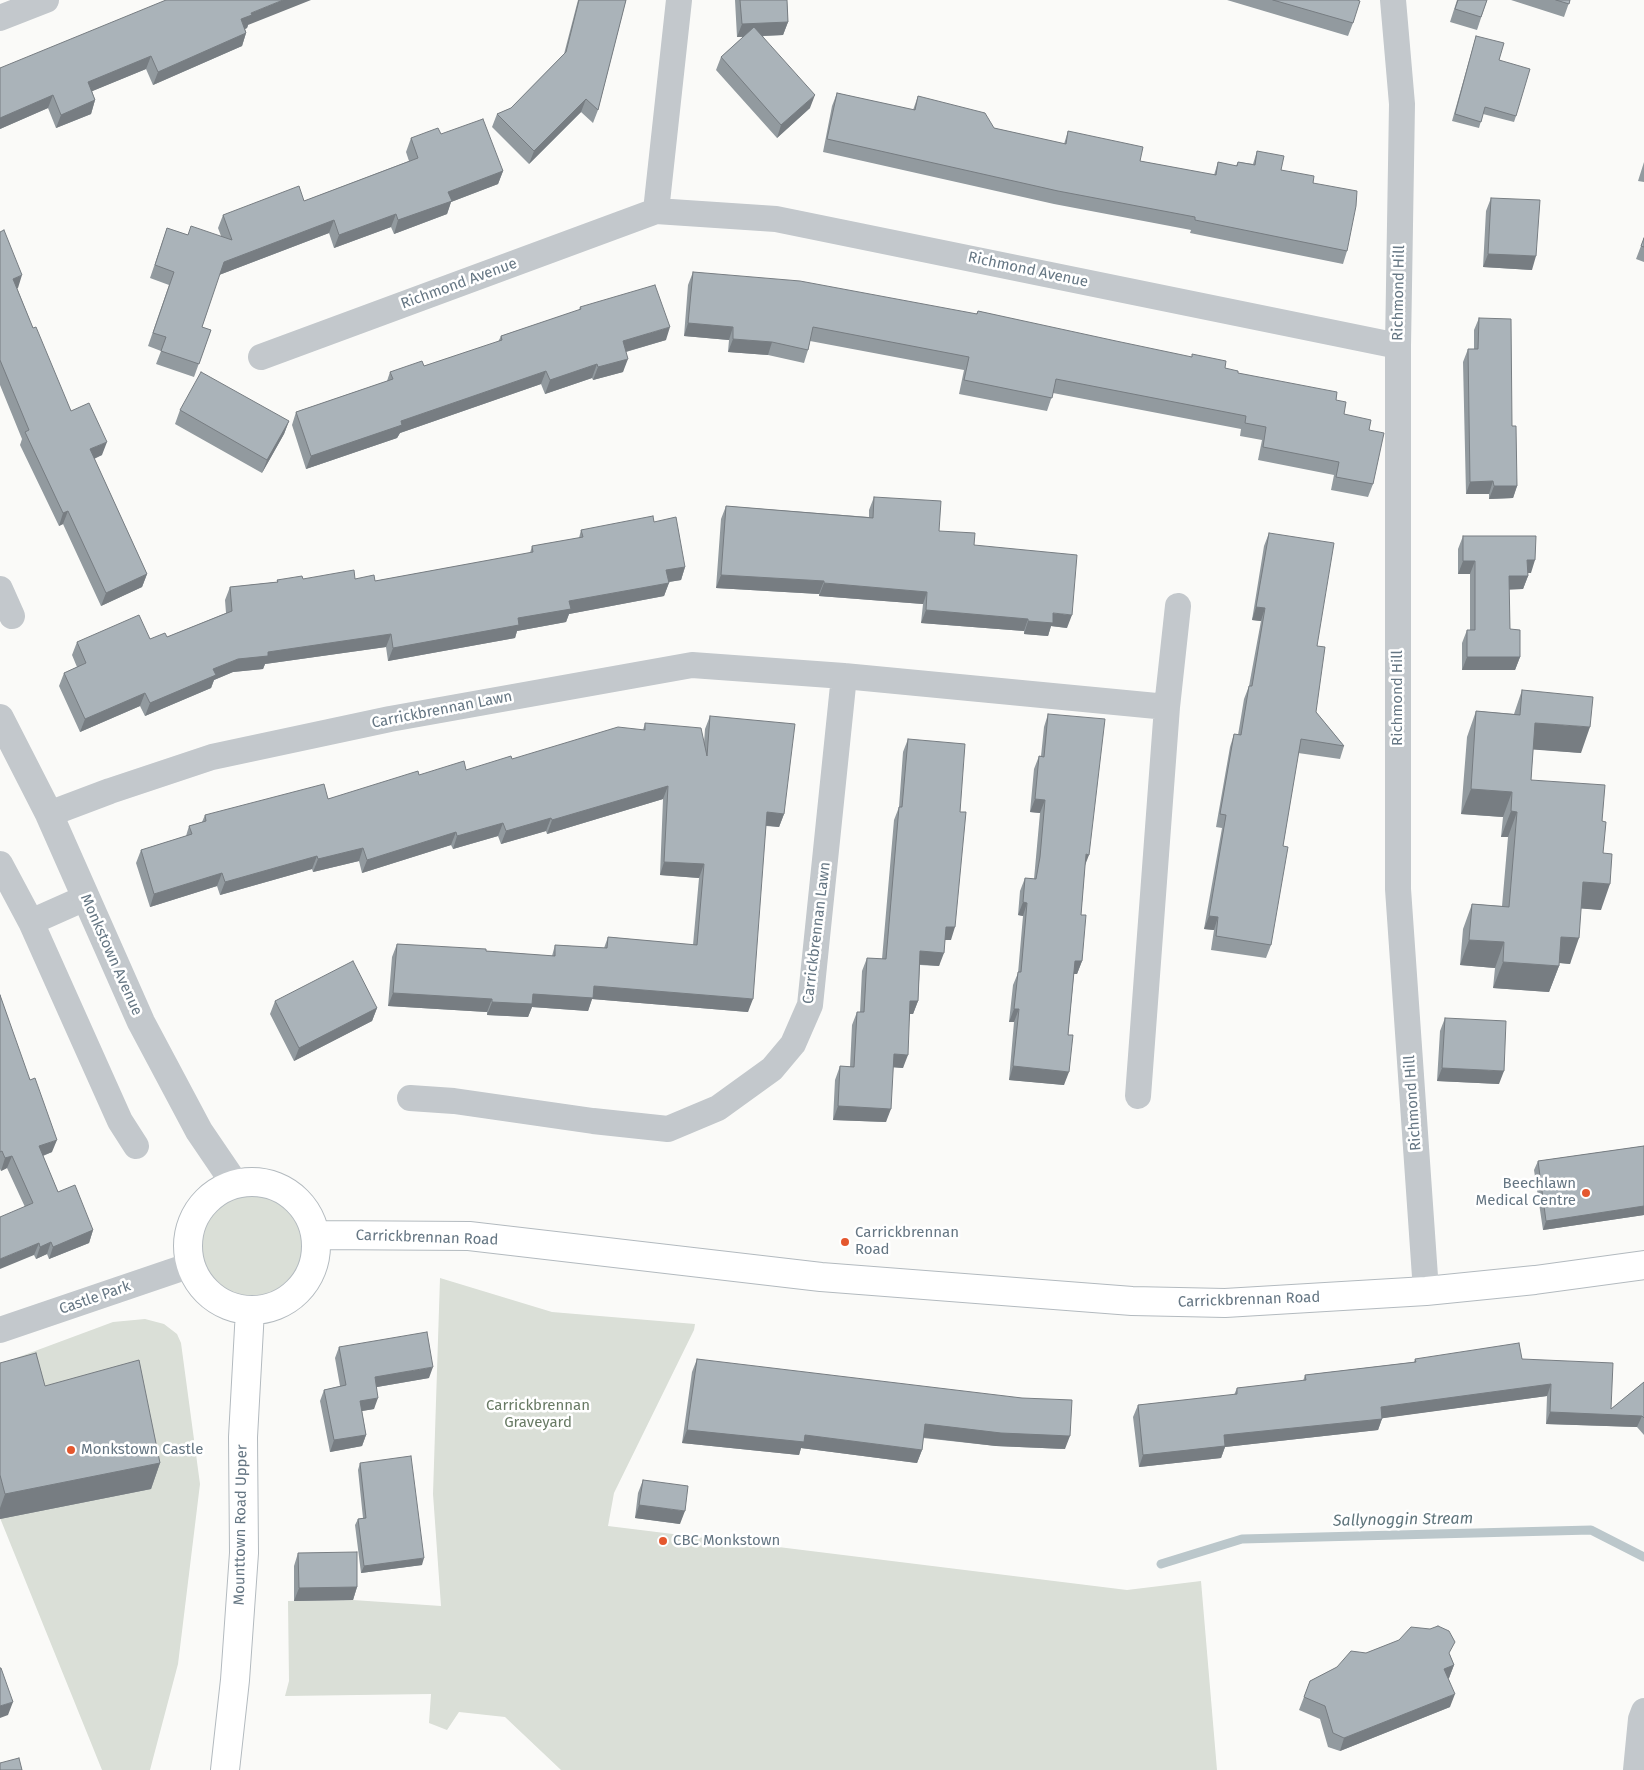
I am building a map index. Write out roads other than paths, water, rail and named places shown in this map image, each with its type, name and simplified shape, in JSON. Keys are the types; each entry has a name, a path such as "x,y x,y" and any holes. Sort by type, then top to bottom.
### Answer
{"main road":[{"path":"264,1183 290,1194 302,1205 311,1219 316,1235 315,1260 303,1285 291,1298 273,1307 250,1310 239,1309 222,1303 205,1289 191,1265 188,1247 193,1221 210,1198 235,1184 264,1183"},
{"name":"Carrickbrennan Road","path":"316,1235 469,1236 821,1277 1132,1301 1225,1303 1426,1291 1535,1280 1644,1265"},
{"name":"Mounttown Road Upper","path":"225,1770 235,1680 244,1553 243,1437 250,1310"}],"street":[{"path":"0,18 46,0"},
{"path":"656,211 679,0"},
{"name":"Richmond Hill","path":"1393,0 1402,104 1398,346 1398,889 1426,1291"},
{"name":"Richmond Avenue","path":"261,357 656,211 776,219 1398,346"},
{"path":"0,589 12,616"},
{"path":"1138,1096 1167,707 1178,606"},
{"name":"Carrickbrennan Lawn","path":"49,814 110,791 212,757 390,719 692,665 844,676 1167,707"},
{"name":"Carrickbrennan Lawn","path":"410,1098 454,1101 593,1121 668,1129 718,1108 772,1070 793,1044 810,1005 844,676"},
{"name":"Monkstown Avenue","path":"0,718 49,814 141,1022 199,1131 235,1184"},
{"path":"0,864 30,922 120,1121 136,1146"},
{"path":"30,922 85,898"},
{"name":"Castle Park","path":"0,1330 191,1265"},
{"path":"1636,1770 1641,1719 1644,1711"}],"waterway":[{"name":"Sallynoggin Stream","path":"1161,1564 1242,1539 1591,1530 1644,1557"}],"place":[{"name":"Beechlawn Medical Centre","path":"1586,1193"},
{"name":"Carrickbrennan Road","path":"845,1242"},
{"name":"Monkstown Castle","path":"71,1450"},
{"name":"CBC Monkstown","path":"663,1541"}],"park label":[{"name":"Carrickbrennan Graveyard","path":"538,1414"}]}
